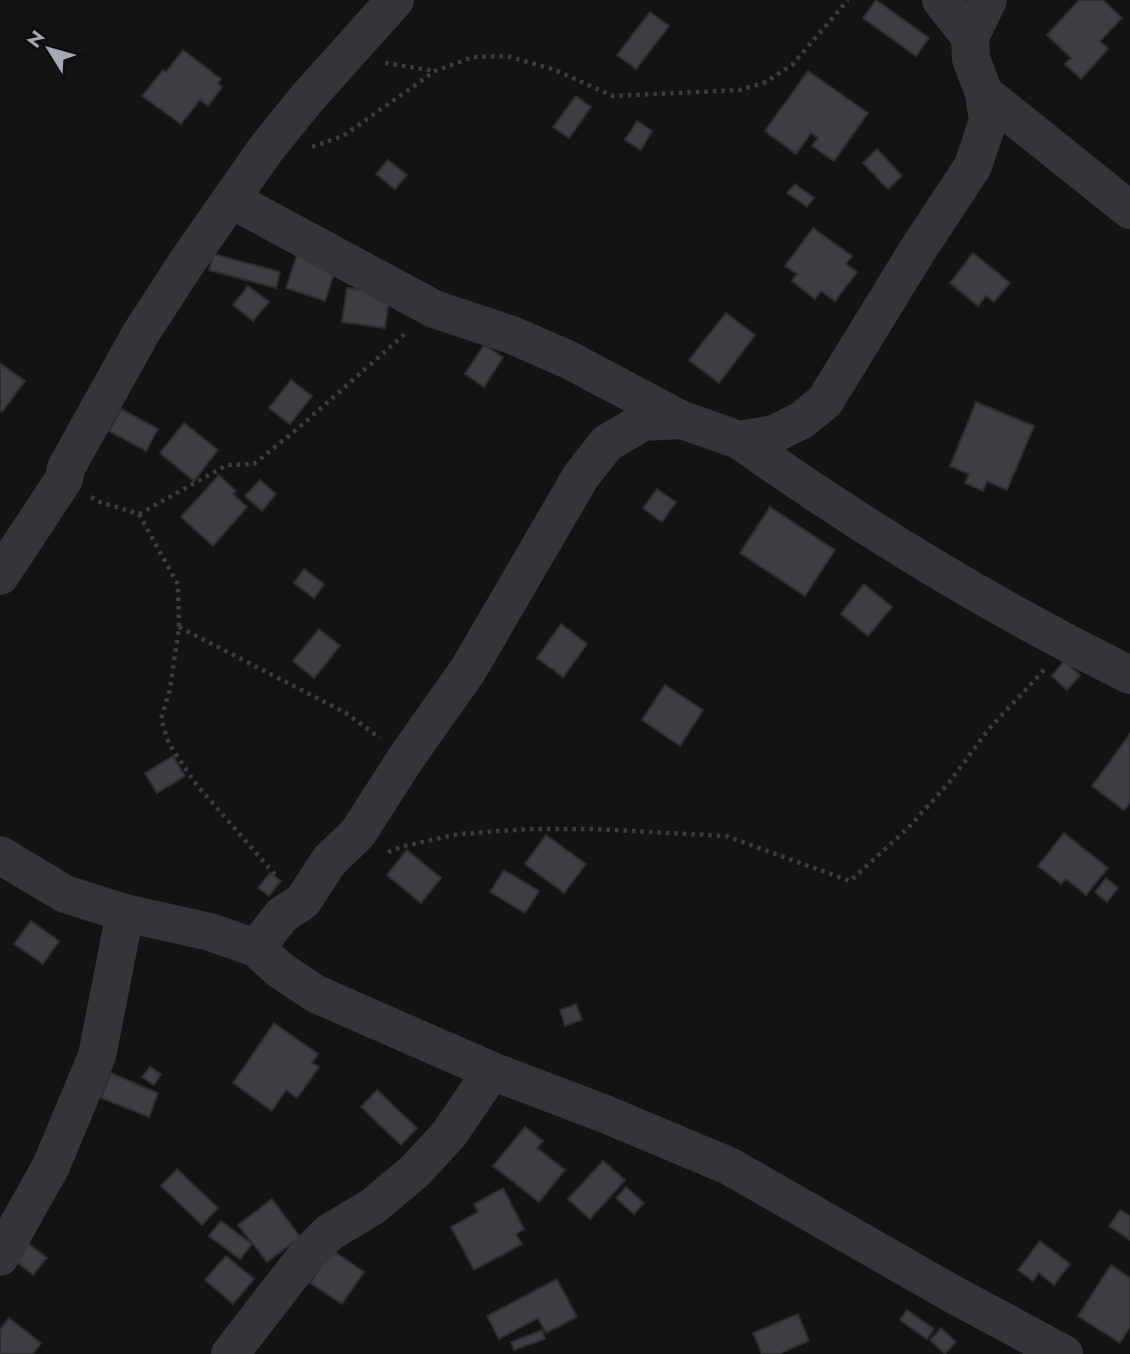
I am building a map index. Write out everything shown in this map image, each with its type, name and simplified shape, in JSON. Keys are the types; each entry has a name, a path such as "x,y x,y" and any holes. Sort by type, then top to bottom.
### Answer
{"street":[{"path":"0,576 64,479 66,468 141,333 185,265 266,149 395,0"},
{"path":"941,0 970,37"},
{"path":"739,440 774,434 802,421 825,401 973,166 988,121 985,93 971,59 970,37 988,0"},
{"path":"985,93 1130,210"},
{"path":"232,200 434,309 512,335 569,360 682,420 739,440 829,504 1068,644 1130,675"},
{"path":"256,948 282,915 303,901 329,861 358,833 406,758 468,670 582,476 607,443 643,422 682,420"},
{"path":"0,855 65,894 125,913 210,932 256,948 279,970 316,994 492,1071 729,1166 1059,1353"},
{"path":"0,1257 51,1166 97,1056 125,913"},
{"path":"230,1354 305,1257 330,1232 372,1207 415,1171 449,1134 492,1071"}],"path":[{"path":"266,149 305,150 343,136 435,71 473,57 507,57 555,70 613,96 740,90 766,82 792,65 848,0"},
{"path":"343,57 435,71"},
{"path":"139,514 227,466 254,464 434,309"},
{"path":"64,479 100,502 139,514 178,585 179,627 170,689 161,719 169,744 196,784 228,822 303,901"},
{"path":"179,627 346,713 406,758"},
{"path":"384,853 459,834 529,829 594,829 726,836 850,881 907,828 948,784 988,730 1068,644"}],"building":[{"path":"876,0 929,38 916,56 863,18"},
{"path":"1079,0 1103,0 1122,18 1100,41 1108,49 1081,79 1065,64 1071,58 1047,35"},
{"path":"650,12 669,26 636,69 617,55"},
{"path":"183,50 221,79 218,83 222,87 208,106 200,100 181,124 142,96"},
{"path":"808,71 868,113 834,161 812,146 818,138 811,133 796,154 765,131"},
{"path":"576,96 591,107 569,138 553,127"},
{"path":"637,121 652,131 641,150 625,140"},
{"path":"877,149 902,176 888,189 863,163"},
{"path":"388,160 407,175 395,189 376,174"},
{"path":"795,184 814,198 807,207 787,193"},
{"path":"813,228 852,256 846,264 857,272 835,301 821,291 815,299 792,281 797,274 785,266"},
{"path":"298,252 337,265 325,301 286,288"},
{"path":"973,253 1010,283 994,302 986,296 978,306 950,283"},
{"path":"214,254 280,272 276,288 209,270"},
{"path":"248,286 269,302 253,321 233,305"},
{"path":"347,288 390,293 385,328 342,322"},
{"path":"726,313 755,335 719,383 689,360"},
{"path":"484,345 503,357 484,387 465,374"},
{"path":"0,363 25,381 2,412 0,410"},
{"path":"291,380 312,396 290,424 269,408"},
{"path":"976,402 1034,426 1007,490 987,481 983,491 965,483 969,474 950,466"},
{"path":"121,409 158,429 146,451 109,431"},
{"path":"184,423 218,450 194,481 160,453"},
{"path":"219,475 236,491 233,494 247,507 213,546 181,517"},
{"path":"260,480 276,494 262,511 245,496"},
{"path":"657,489 676,502 662,522 643,508"},
{"path":"770,507 835,550 805,596 740,553"},
{"path":"304,569 324,584 314,598 294,583"},
{"path":"864,584 892,607 868,636 841,614"},
{"path":"561,624 587,644 563,677 537,658"},
{"path":"319,629 340,646 314,678 293,661"},
{"path":"1064,661 1080,675 1067,690 1052,676"},
{"path":"665,685 703,710 680,746 642,720"},
{"path":"1130,734 1130,802 1124,810 1092,786"},
{"path":"173,756 185,776 157,793 145,773"},
{"path":"1064,833 1108,868 1086,895 1066,879 1061,884 1038,866"},
{"path":"546,835 586,864 564,893 525,864"},
{"path":"407,850 441,878 421,903 387,875"},
{"path":"504,870 539,891 525,913 490,892"},
{"path":"270,873 281,881 269,896 258,888"},
{"path":"1106,878 1118,888 1107,902 1095,892"},
{"path":"31,921 59,941 43,964 14,944"},
{"path":"576,1004 582,1020 565,1026 560,1010"},
{"path":"274,1023 318,1054 312,1063 319,1067 297,1098 286,1090 272,1111 233,1083"},
{"path":"150,1067 161,1074 154,1085 142,1077"},
{"path":"111,1073 158,1093 149,1117 101,1098"},
{"path":"377,1090 417,1128 401,1145 361,1107"},
{"path":"525,1127 543,1141 537,1148 565,1170 539,1202 493,1166"},
{"path":"603,1161 625,1180 590,1219 568,1199"},
{"path":"177,1169 218,1208 202,1225 161,1186"},
{"path":"626,1187 644,1203 634,1214 616,1198"},
{"path":"503,1188 524,1229 516,1234 522,1244 474,1270 451,1227 478,1212 474,1204"},
{"path":"272,1199 300,1237 267,1262 238,1225"},
{"path":"1120,1210 1130,1216 1130,1240 1109,1226"},
{"path":"221,1221 252,1244 240,1259 209,1236"},
{"path":"24,1240 47,1258 33,1275 11,1257"},
{"path":"1040,1241 1070,1264 1054,1285 1039,1273 1033,1281 1018,1270"},
{"path":"332,1250 364,1272 342,1304 310,1283"},
{"path":"226,1256 254,1279 233,1304 205,1280"},
{"path":"1111,1265 1130,1278 1130,1327 1120,1343 1078,1316"},
{"path":"557,1279 577,1317 546,1333 538,1318 499,1339 487,1316"},
{"path":"907,1310 934,1329 927,1339 900,1320"},
{"path":"798,1314 809,1341 779,1354 762,1354 753,1333"},
{"path":"9,1318 41,1343 33,1354 0,1354 0,1330"},
{"path":"941,1328 956,1342 945,1354 930,1340"},
{"path":"542,1330 545,1339 514,1350 511,1342"}]}
